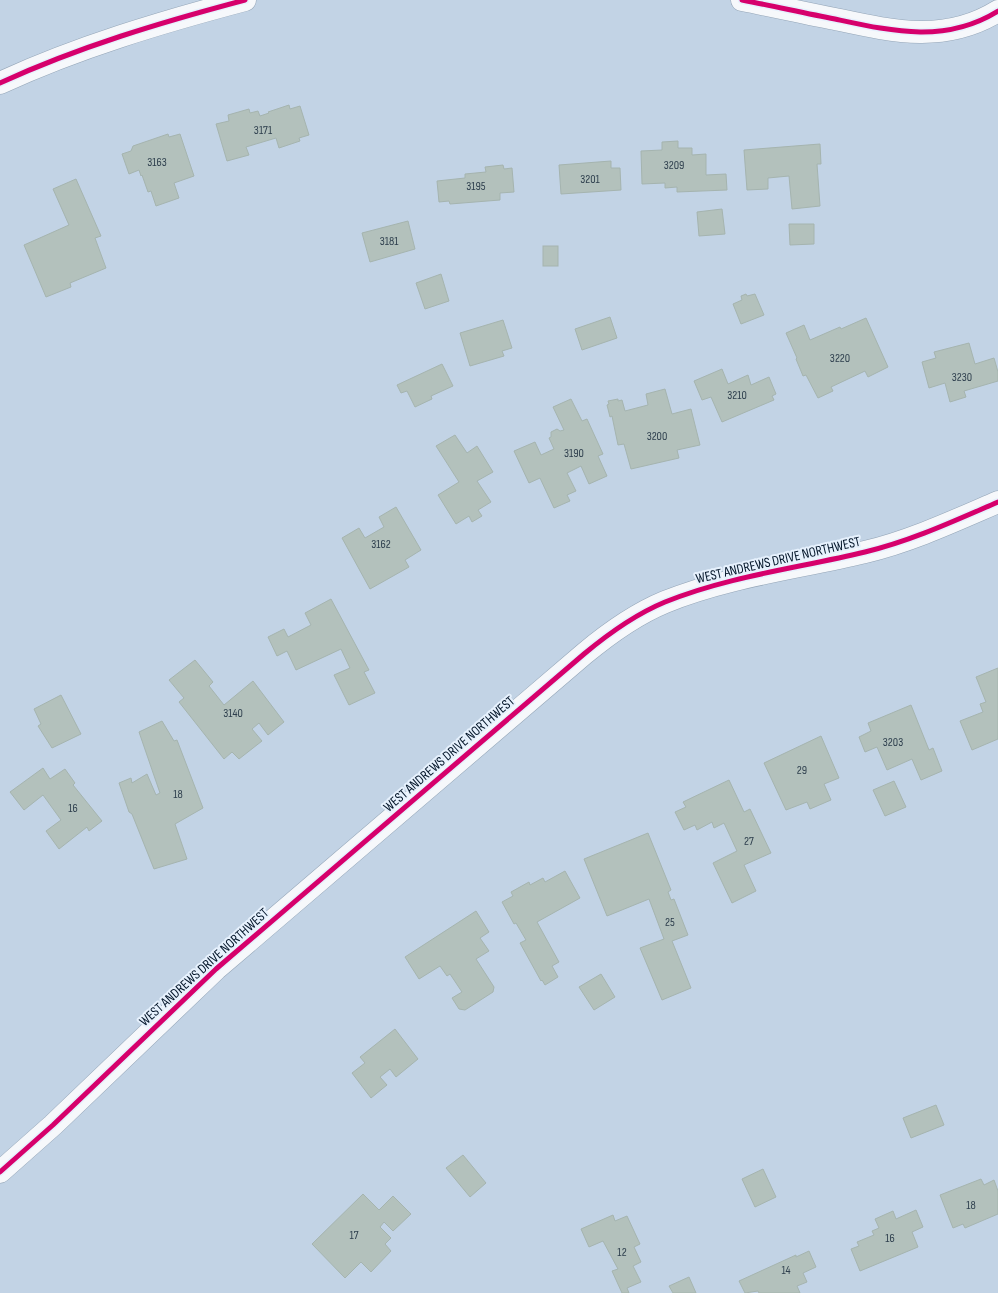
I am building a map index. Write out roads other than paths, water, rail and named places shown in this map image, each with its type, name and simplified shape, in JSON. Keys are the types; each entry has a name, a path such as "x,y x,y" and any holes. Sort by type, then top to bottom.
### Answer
{"street":[{"path":"0,83 31,69 168,21 245,0"},
{"path":"742,0 893,31 919,33 946,31 964,26 998,11"},
{"name":"WEST ANDREWS DRIVE NORTHWEST","path":"0,1172 53,1125 216,969 591,648 627,622 664,602 704,588 866,552 924,534 998,502"}]}
